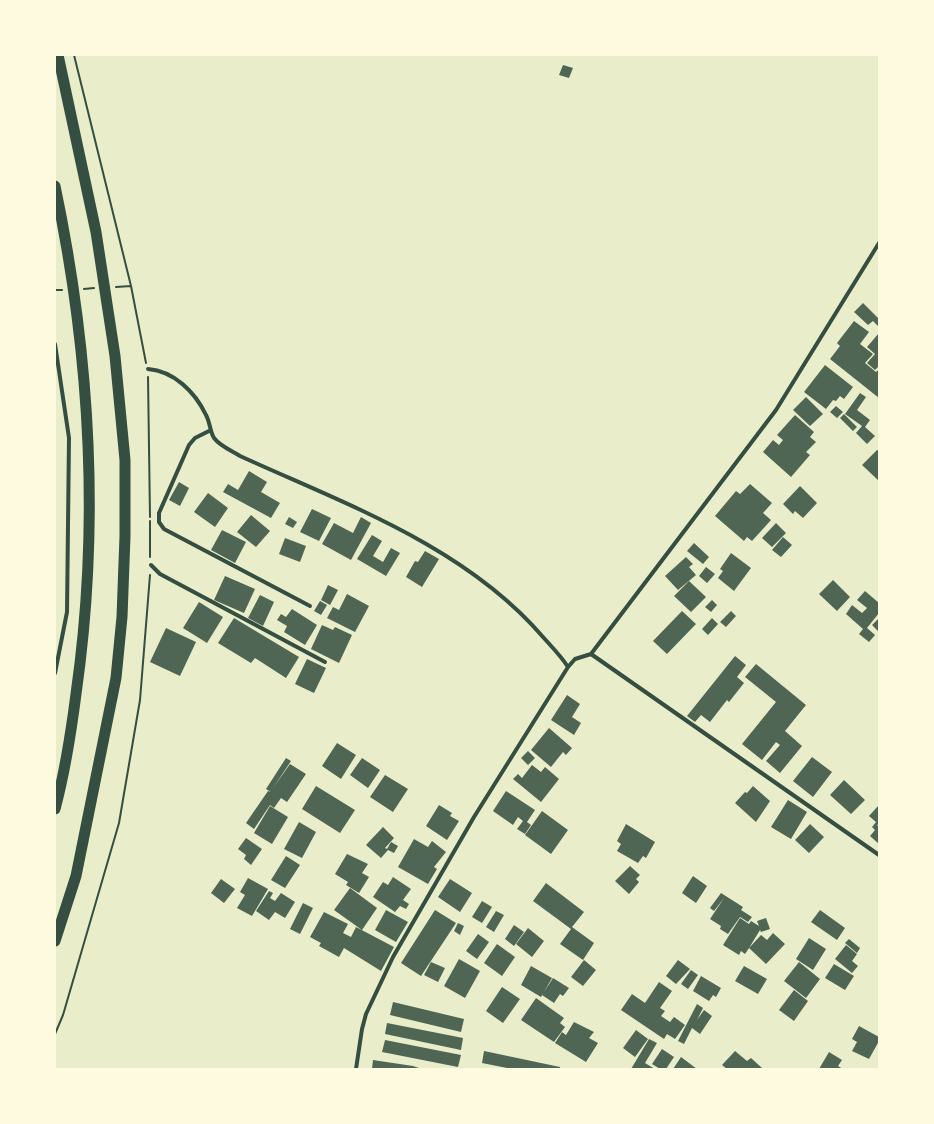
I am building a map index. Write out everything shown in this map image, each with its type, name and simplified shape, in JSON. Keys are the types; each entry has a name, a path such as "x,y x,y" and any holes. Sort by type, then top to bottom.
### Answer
{"highway":[{"path":"55,941 76,876 116,678 122,618 125,528 125,460 115,356 96,232 58,55"},
{"path":"55,186 71,274 81,355 91,505 85,616 79,673 69,744 55,809"}],"street":[{"path":"356,1069 362,1028 366,1014 393,957 474,817 568,667 575,659 591,654 776,410 879,243"},
{"path":"55,344 69,438 67,612 55,673"},
{"path":"148,369 166,372 193,394 206,416 214,438 240,456 398,528 449,558 524,614 568,667"},
{"path":"211,430 195,438 190,445 159,513 160,522 164,529 310,606"},
{"path":"151,565 160,574 325,662"},
{"path":"591,654 879,855"}],"building":[{"path":"563,65 573,68 569,78 559,75"},
{"path":"863,303 879,319 879,327 873,321 868,325 854,312"},
{"path":"854,321 869,332 860,344 873,354 865,363 876,372 879,369 879,398 830,359 840,346 837,343"},
{"path":"879,333 879,366 875,370 867,363 875,354 867,347"},
{"path":"825,365 853,387 844,399 840,396 836,401 833,400 826,409 804,392"},
{"path":"860,393 866,397 857,410 870,420 865,427 875,436 867,444 856,433 862,426 845,414"},
{"path":"806,397 823,414 810,426 793,410"},
{"path":"836,406 843,412 837,418 830,412"},
{"path":"844,414 857,427 853,431 840,418"},
{"path":"795,415 814,432 810,437 816,442 806,452 810,455 791,477 763,452 773,440 779,445 783,440 777,435"},
{"path":"877,450 879,451 879,481 862,465"},
{"path":"249,471 267,482 261,492 280,503 271,518 223,492 228,484 238,490"},
{"path":"179,482 189,488 180,506 169,500"},
{"path":"750,484 772,503 763,513 771,520 752,541 747,537 744,541 715,516 736,491 740,494"},
{"path":"800,486 817,503 803,518 795,511 793,514 783,504"},
{"path":"208,493 228,508 215,527 194,512"},
{"path":"312,509 331,518 319,541 300,532"},
{"path":"251,515 270,531 256,547 237,532"},
{"path":"289,517 297,522 293,528 285,524"},
{"path":"361,517 371,523 351,560 322,544 334,523 353,533"},
{"path":"776,523 786,533 772,547 762,538"},
{"path":"222,530 246,542 235,563 211,550"},
{"path":"372,535 382,541 373,556 383,562 391,548 400,553 386,576 357,559"},
{"path":"783,537 792,545 781,557 772,550"},
{"path":"285,538 306,546 300,562 279,554"},
{"path":"694,543 709,557 703,564 687,551"},
{"path":"425,551 439,559 422,587 406,577 415,561 418,562"},
{"path":"731,553 751,568 734,591 718,578 723,571 720,569"},
{"path":"686,557 693,564 689,567 696,575 678,590 665,576"},
{"path":"706,567 715,574 707,583 699,576"},
{"path":"225,576 255,589 244,613 214,600"},
{"path":"833,580 850,597 837,611 819,594"},
{"path":"689,581 706,597 691,612 674,596"},
{"path":"328,585 338,590 330,605 321,600"},
{"path":"865,591 879,603 879,613 867,628 875,635 869,642 859,634 863,629 846,614 852,605 862,613 867,608 857,600"},
{"path":"347,594 369,606 355,632 327,618 333,607 339,610"},
{"path":"260,595 274,602 263,626 248,618"},
{"path":"712,600 717,605 711,612 705,607"},
{"path":"320,601 327,605 321,615 314,611"},
{"path":"199,602 223,617 207,643 183,628"},
{"path":"292,609 317,625 305,645 284,632 287,626 277,620 281,614 286,617"},
{"path":"682,611 696,624 667,654 653,641"},
{"path":"731,611 736,616 726,627 720,622"},
{"path":"234,618 299,657 286,678 255,658 251,663 218,643"},
{"path":"712,618 718,624 708,635 702,629"},
{"path":"879,618 879,630 878,631 872,625"},
{"path":"322,625 333,630 335,627 352,635 339,663 311,649"},
{"path":"166,628 196,642 180,676 150,662"},
{"path":"735,656 746,665 737,677 744,683 729,702 727,700 710,722 701,715 695,722 687,716"},
{"path":"307,659 326,668 314,693 295,684"},
{"path":"756,664 806,705 785,731 802,746 780,773 766,761 780,745 776,742 762,760 742,744 776,702 745,677"},
{"path":"567,695 580,704 572,717 581,723 574,735 551,720"},
{"path":"549,728 572,748 566,755 563,752 551,767 531,750"},
{"path":"337,743 356,755 341,779 322,766"},
{"path":"528,751 535,758 528,765 521,758"},
{"path":"812,757 832,772 813,797 793,781"},
{"path":"286,758 291,761 273,788 290,764 306,774 287,802 281,798 274,808 270,805 254,829 246,823 268,791 271,792 266,789"},
{"path":"362,758 380,770 368,788 350,775"},
{"path":"532,765 541,772 545,767 559,779 541,802 513,779 518,774 522,778"},
{"path":"385,775 408,789 393,812 370,797"},
{"path":"844,780 865,800 851,814 830,795"},
{"path":"316,786 355,810 340,833 302,809"},
{"path":"753,786 770,801 756,822 735,803"},
{"path":"506,791 535,810 527,822 531,825 525,834 517,829 523,821 518,817 513,825 493,811"},
{"path":"788,800 807,812 791,839 771,827"},
{"path":"439,805 452,813 450,816 459,821 447,840 426,826"},
{"path":"879,805 879,824 877,825 879,827 879,844 870,836 875,830 872,827 876,822 869,816"},
{"path":"270,806 288,817 272,844 254,833"},
{"path":"542,811 568,830 551,854 525,835"},
{"path":"299,822 316,832 302,858 284,849"},
{"path":"626,824 655,842 646,858 643,856 638,863 617,851 621,844 617,841"},
{"path":"810,824 824,837 809,853 795,840"},
{"path":"383,827 394,838 385,848 387,849 391,842 398,846 394,853 388,850 381,858 366,845"},
{"path":"246,838 262,849 251,865 244,859 246,855 238,849"},
{"path":"414,839 428,847 432,841 446,852 434,867 437,869 428,884 398,867"},
{"path":"347,854 368,864 362,873 369,877 359,893 346,885 348,882 335,874"},
{"path":"286,856 300,865 285,888 271,880"},
{"path":"630,866 640,875 636,879 639,882 629,894 615,881"},
{"path":"693,876 707,886 696,903 682,893"},
{"path":"393,877 411,889 403,900 409,904 406,909 400,906 395,912 373,897 383,882 388,885"},
{"path":"248,878 268,889 252,916 237,908 245,895 240,892"},
{"path":"221,879 235,889 224,903 211,893"},
{"path":"450,879 472,893 460,912 438,897"},
{"path":"546,883 584,912 572,927 594,943 583,960 560,944 571,929 533,901"},
{"path":"350,888 377,908 362,930 334,910"},
{"path":"269,891 273,893 270,898 275,901 281,893 295,902 285,918 275,912 269,920 256,911"},
{"path":"721,893 743,907 741,910 752,917 748,922 740,917 728,934 720,929 721,926 710,919 724,898 714,911 710,908"},
{"path":"482,901 492,907 482,923 472,917"},
{"path":"303,903 313,908 300,934 290,929"},
{"path":"386,910 408,922 396,942 375,930"},
{"path":"435,910 456,923 421,976 401,963"},
{"path":"820,910 845,928 837,940 811,922"},
{"path":"496,911 504,915 494,932 486,927"},
{"path":"324,912 348,924 343,933 351,937 356,927 394,947 381,971 344,948 339,957 319,946 321,943 310,937"},
{"path":"740,918 749,924 751,921 759,926 757,921 766,918 770,929 761,932 760,930 745,954 741,951 739,955 723,945"},
{"path":"458,923 464,926 460,935 454,931"},
{"path":"514,925 524,932 514,946 505,939"},
{"path":"528,928 544,941 532,957 516,944"},
{"path":"773,933 785,944 766,964 749,948 761,935 767,940"},
{"path":"478,934 489,942 477,959 466,951"},
{"path":"809,938 826,949 813,970 796,959"},
{"path":"849,939 860,948 857,953 845,943"},
{"path":"497,944 515,957 502,976 484,963"},
{"path":"846,945 857,954 852,961 858,966 852,973 835,959"},
{"path":"459,959 480,971 465,998 444,986"},
{"path":"584,960 596,970 583,986 571,977"},
{"path":"678,960 690,969 676,984 666,976"},
{"path":"431,962 445,968 438,982 424,975"},
{"path":"799,962 820,979 806,998 784,981"},
{"path":"834,964 854,976 845,990 825,978"},
{"path":"531,966 552,978 541,997 521,985"},
{"path":"744,966 767,979 758,994 735,981"},
{"path":"691,970 698,975 688,989 681,984"},
{"path":"701,976 721,988 716,997 713,995 709,1001 693,991"},
{"path":"553,978 569,988 563,996 560,994 554,1003 542,995"},
{"path":"659,982 672,991 660,1008 665,1011 661,1016 670,1022 674,1017 685,1025 675,1039 667,1034 664,1039 621,1010 632,994 645,1003"},
{"path":"502,987 520,999 503,1023 486,1011"},
{"path":"794,990 808,1001 794,1021 779,1010"},
{"path":"536,998 564,1018 560,1023 565,1027 554,1042 521,1020"},
{"path":"393,1002 464,1019 461,1032 390,1015"},
{"path":"697,1004 703,1008 697,1020 704,1010 712,1016 700,1034 692,1028 684,1044 678,1041"},
{"path":"574,1022 594,1032 589,1038 598,1043 586,1062 555,1043 562,1032 566,1035"},
{"path":"387,1023 463,1038 461,1050 385,1034"},
{"path":"859,1026 879,1037 879,1041 869,1059 852,1051 857,1042 852,1039"},
{"path":"636,1030 648,1039 635,1057 623,1048"},
{"path":"649,1039 657,1043 645,1063 655,1069 631,1069"},
{"path":"385,1040 461,1055 458,1067 382,1052"},
{"path":"662,1049 674,1057 666,1069 660,1069 652,1064"},
{"path":"484,1051 560,1067 560,1069 512,1069 482,1063"},
{"path":"735,1051 747,1061 751,1058 762,1068 727,1069 722,1065"},
{"path":"829,1052 842,1060 838,1066 843,1069 819,1069"},
{"path":"681,1057 697,1069 673,1069"},
{"path":"373,1060 413,1066 422,1069 372,1069"}]}
